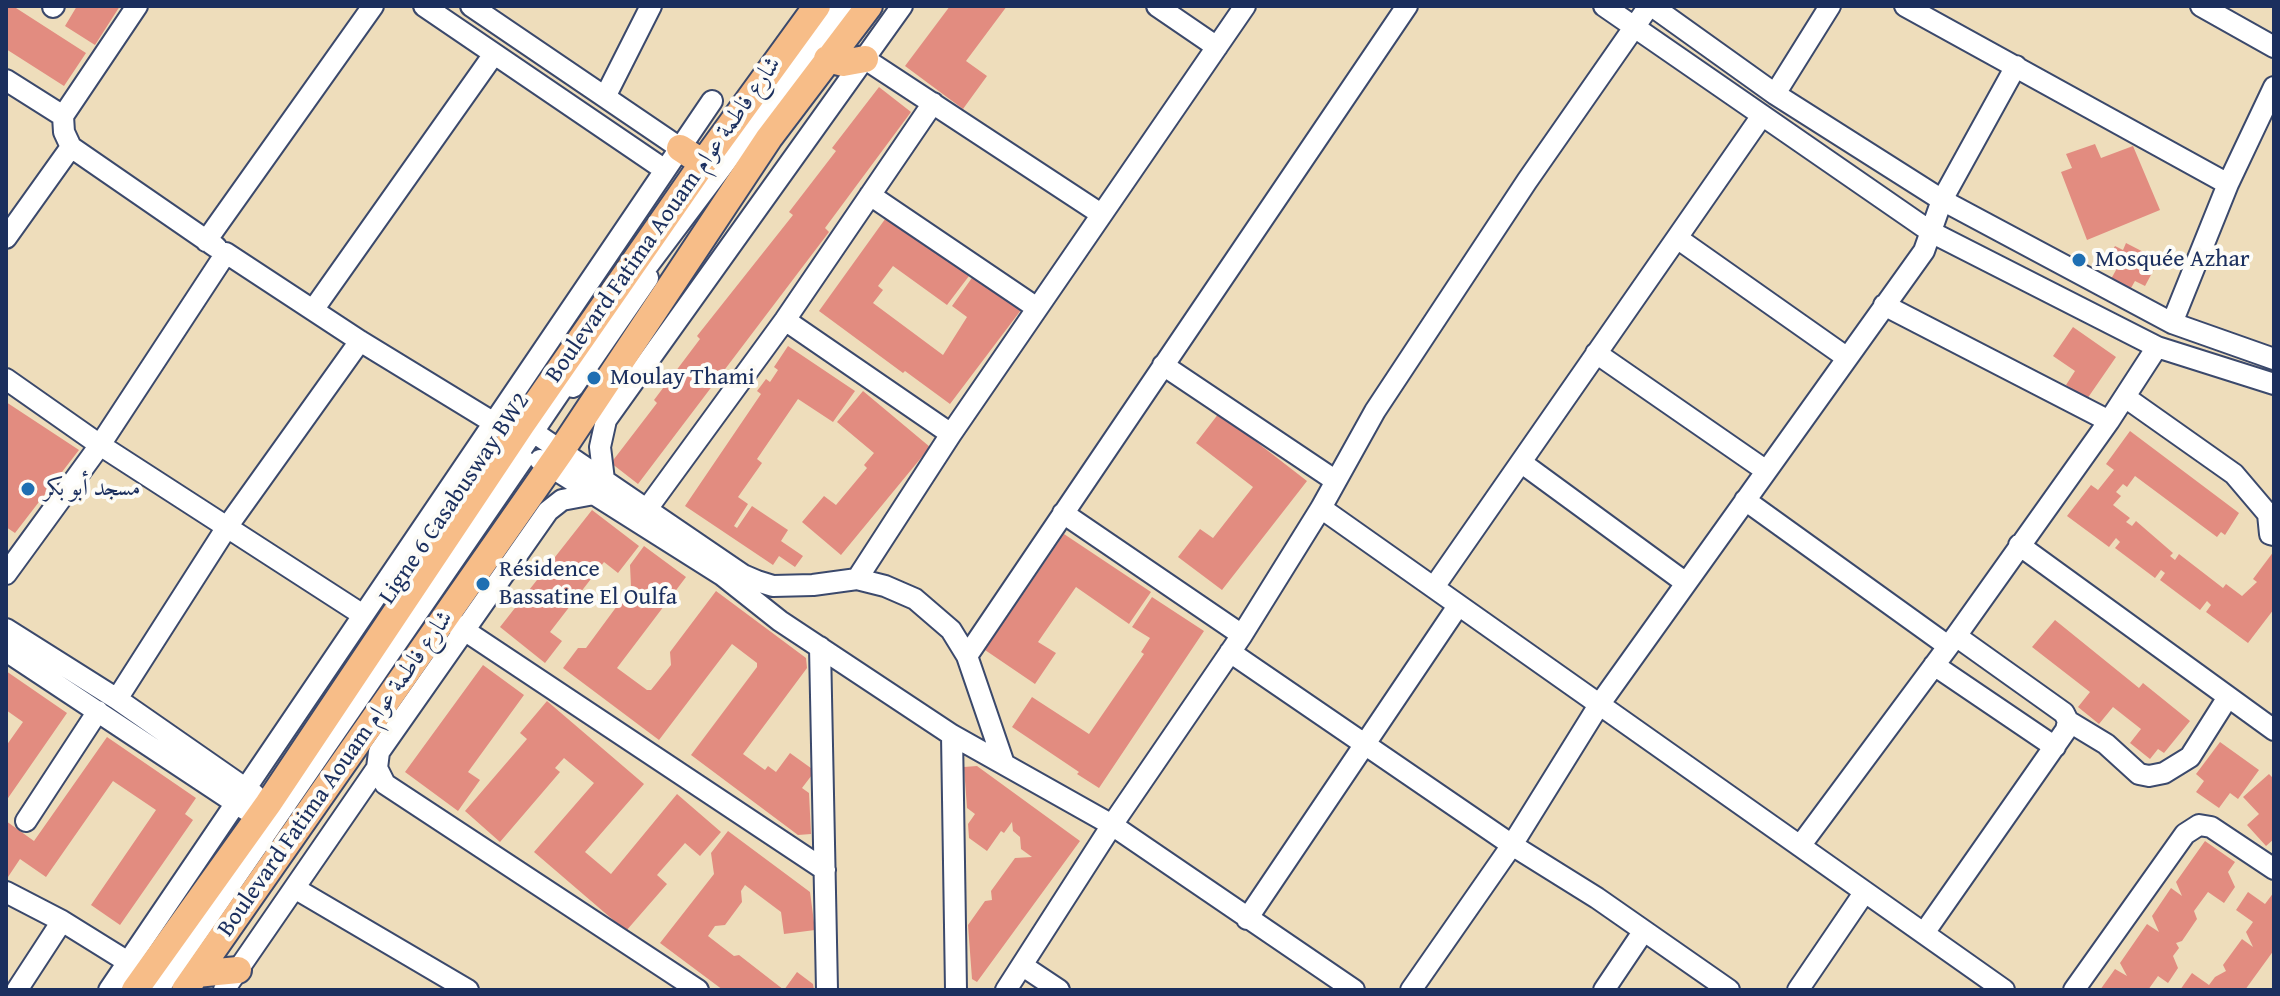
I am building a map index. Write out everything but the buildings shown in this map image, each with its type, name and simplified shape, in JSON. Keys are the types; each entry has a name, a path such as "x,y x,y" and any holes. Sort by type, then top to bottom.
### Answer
{"main road":[{"name":"Boulevard Fatima Aouam شارع فاطمة عوام","path":"191,982 455,625 527,441 703,163 817,6"},
{"name":"Boulevard Fatima Aouam شارع فاطمة عوام","path":"135,990 527,441 769,138 869,6"},
{"path":"827,59 843,63 865,59"},
{"path":"680,148 703,163"},
{"path":"191,982 231,980"}],"street":[{"path":"137,6 63,116 64,132 71,147 206,241 360,341 599,487 722,575 780,621 952,735 1112,825 1354,990"},
{"path":"206,241 373,6"},
{"path":"424,6 665,170"},
{"path":"471,6 680,148"},
{"path":"605,97 651,6"},
{"name":"Ligne 6 Casabusway BW2","path":"150,990 638,279 843,6"},
{"name":"Ligne 6 Casabusway BW2","path":"158,990 527,441 851,6"},
{"path":"599,487 600,447 606,420 902,6"},
{"path":"1157,6 1217,47"},
{"path":"857,579 951,434 1245,6"},
{"path":"967,656 1407,6"},
{"path":"1604,6 1931,232 2157,347 2274,384"},
{"path":"1006,990 1112,825 1236,644 1321,508 1375,411 1527,181 1650,6 1775,94 1942,200 2172,323 2274,359"},
{"path":"1775,94 1830,6"},
{"path":"1905,6 2228,184"},
{"path":"2201,6 2274,47"},
{"path":"313,310 494,54"},
{"path":"865,59 1101,214"},
{"path":"1411,990 1512,845 1599,705 1924,251 1942,200 2016,66"},
{"path":"6,80 63,116"},
{"path":"2172,323 2228,184 2274,87"},
{"path":"109,990 363,615 527,441 665,170 712,101"},
{"path":"647,509 785,320 933,103"},
{"path":"1434,587 1761,117"},
{"path":"6,238 71,147"},
{"path":"870,195 1037,308"},
{"path":"1677,238 1846,357"},
{"path":"6,574 100,445 226,253"},
{"path":"1884,305 2109,421"},
{"path":"785,320 951,434"},
{"path":"117,699 227,527 360,341"},
{"path":"1800,846 1952,641 2109,421 2157,347"},
{"path":"1596,353 1765,470"},
{"path":"1163,365 1336,481"},
{"path":"6,379 100,445 363,615"},
{"path":"2125,397 2234,474 2268,514 2270,534 2274,535"},
{"path":"1522,463 1686,583"},
{"path":"231,980 377,768 379,752 455,625 548,511 562,500 599,487 647,509 743,575 757,581 773,586 799,586 857,579 885,586 915,599 951,630 967,656 1004,764"},
{"path":"1745,500 2064,713 2068,721 2106,744 2139,774 2164,773 2190,757 2228,697"},
{"path":"1321,508 2004,990"},
{"path":"1063,513 1364,744 1512,845 1597,898 1729,990"},
{"path":"2019,545 2274,730"},
{"path":"1247,919 1458,606"},
{"path":"455,625 825,870"},
{"path":"6,629 117,699 241,796"},
{"path":"820,647 827,990"},
{"path":"6,651 263,811"},
{"path":"1934,665 2055,747"},
{"path":"26,821 98,711"},
{"path":"1924,933 2055,747 2068,721"},
{"path":"952,735 956,990"},
{"path":"377,768 385,784 698,990"},
{"path":"2074,990 2185,834 2199,825 2211,827 2274,869"},
{"path":"296,889 468,990"},
{"path":"6,892 62,921 128,962"},
{"path":"1798,990 1864,893"},
{"path":"17,990 62,921"},
{"path":"1604,990 1643,932"},
{"path":"1023,966 1059,990"}],"place":[{"name":"Mosquée Azhar","path":"2079,260"},
{"name":"Moulay Thami","path":"594,378"},
{"name":"مسجد أبو بكر","path":"28,489"},
{"name":"Résidence Bassatine El Oulfa","path":"483,584"}]}
